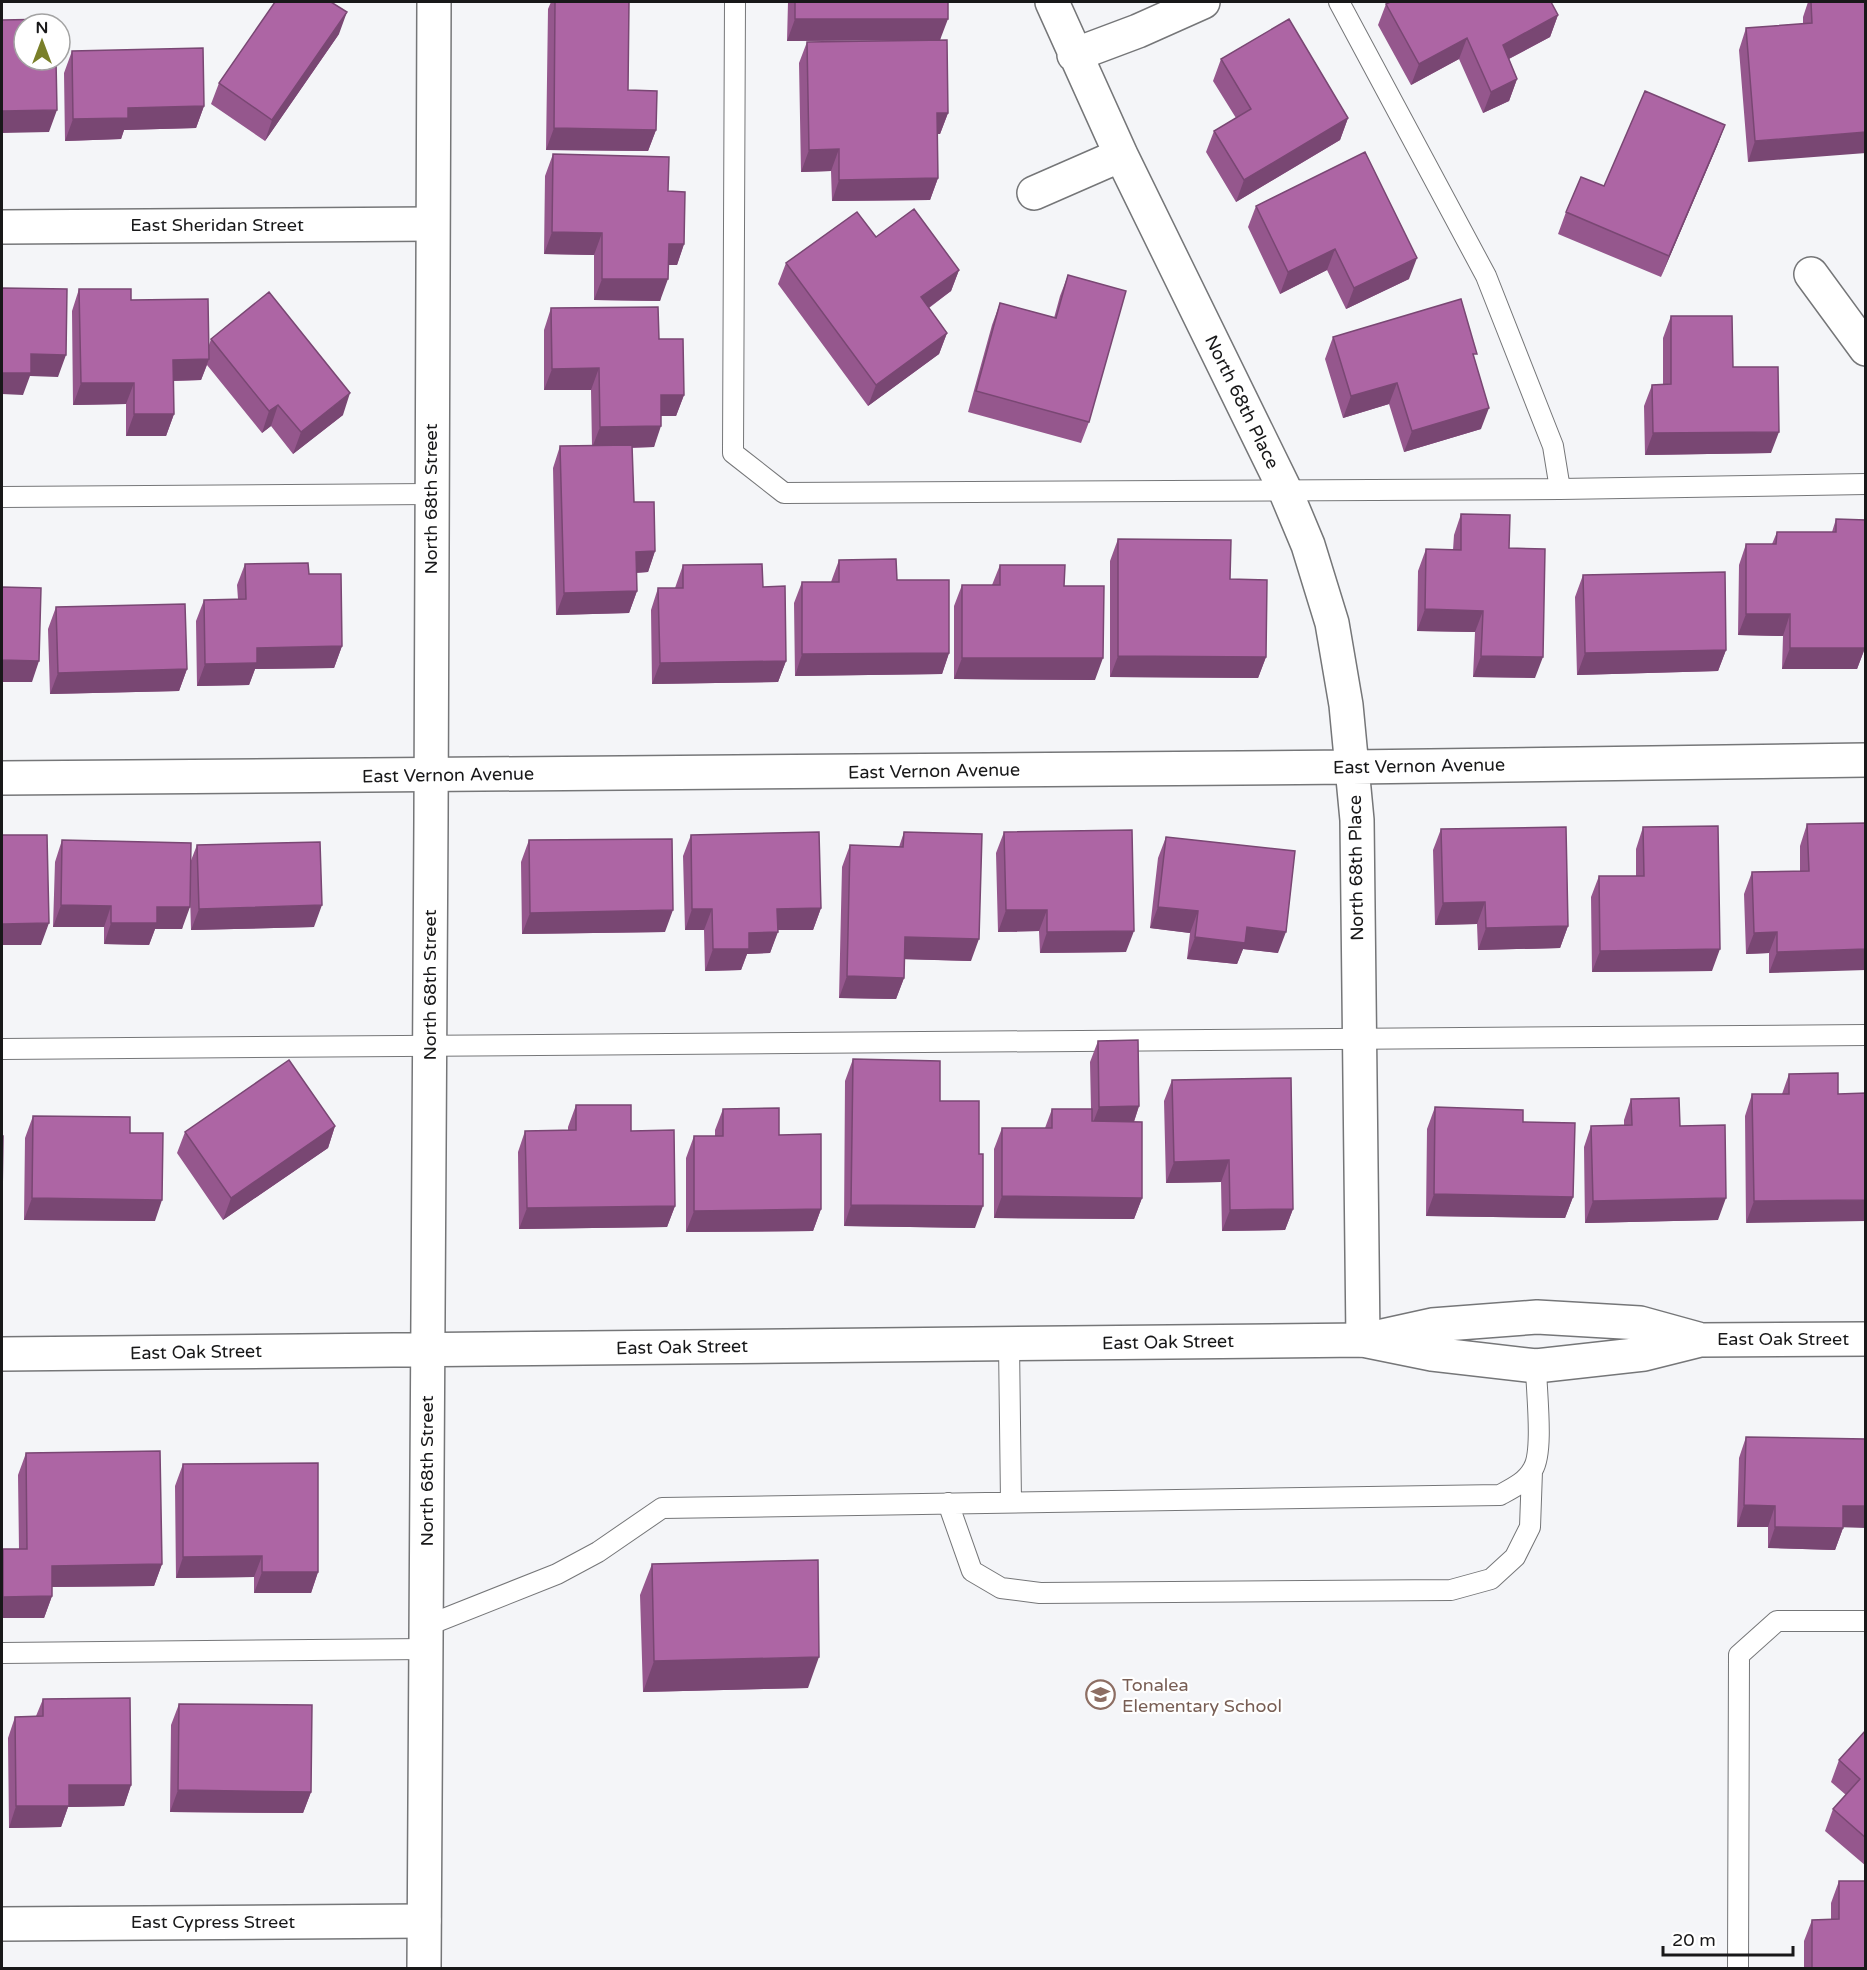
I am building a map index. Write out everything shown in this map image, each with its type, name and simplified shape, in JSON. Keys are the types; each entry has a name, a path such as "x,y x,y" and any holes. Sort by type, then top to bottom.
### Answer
{"street":[{"name":"North 68th Street","path":"424,1968 434,2"},
{"name":"North 68th Place","path":"1052,2 1121,155 1285,490 1308,545 1332,623 1346,705 1357,820 1363,1340"},
{"path":"1074,55 1138,31 1203,2"},
{"path":"1034,193 1121,155"},
{"name":"East Sheridan Street","path":"2,227 432,224"},
{"path":"1810,274 1866,349"},
{"name":"East Vernon Avenue","path":"2,778 1352,767 1866,760"},
{"name":"East Oak Street","path":"1363,1340 1432,1324 1537,1317 1640,1323 1700,1340"},
{"name":"East Oak Street","path":"2,1354 1363,1340 1432,1354 1536,1366 1644,1354 1700,1340 1866,1339"},
{"name":"East Cypress Street","path":"2,1924 424,1921"}],"lane":[{"path":"735,2 733,453 784,493 1560,489 1866,484"},
{"path":"1339,2 1486,276 1553,446 1560,489"},
{"path":"2,497 431,494"},
{"path":"2,1049 1866,1035"},
{"path":"1009,1344 1011,1502"},
{"path":"2,1653 426,1638 598,1552 662,1508 1500,1495 1526,1479 1535,1467 1538,1448 1536,1366"},
{"path":"948,1503 972,1571 1001,1588 1040,1593 1451,1590 1491,1579 1515,1557 1530,1527 1532,1471"},
{"path":"1738,1968 1739,1655 1777,1621 1866,1621"}],"building":[{"path":"275,2 331,2 347,12 272,120 219,83"},
{"path":"555,2 629,2 628,90 657,91 656,130 554,128"},
{"path":"795,2 948,2 948,19 795,19"},
{"path":"1390,2 1551,2 1558,15 1503,45 1517,79 1491,92 1467,38 1419,64 1386,4"},
{"path":"1811,2 1866,2 1866,132 1755,141 1746,28 1812,23"},
{"path":"1289,19 1348,118 1244,180 1214,131 1251,109 1221,59"},
{"path":"2,20 12,20 12,72 56,72 57,110 2,111"},
{"path":"947,40 948,113 937,113 938,178 839,180 839,149 809,150 807,42"},
{"path":"203,48 204,106 128,108 128,118 73,119 72,51"},
{"path":"1645,91 1725,125 1669,256 1566,212 1581,177 1604,186"},
{"path":"1365,152 1417,258 1354,288 1335,249 1288,272 1256,206"},
{"path":"553,154 669,157 668,191 685,192 684,244 669,244 668,279 602,279 602,233 552,232"},
{"path":"914,209 959,270 921,297 947,333 876,385 786,263 857,212 876,237"},
{"path":"1068,275 1126,291 1089,422 976,391 1000,303 1056,318"},
{"path":"2,288 67,289 66,355 31,354 31,373 2,373"},
{"path":"79,289 131,289 131,300 208,299 209,359 173,360 174,414 134,414 134,383 81,383"},
{"path":"269,292 350,393 301,432 278,405 269,411 211,339"},
{"path":"1461,299 1477,354 1473,354 1489,408 1412,431 1397,383 1351,396 1333,337"},
{"path":"658,307 659,339 683,339 684,395 661,395 661,426 600,427 599,368 552,369 551,308"},
{"path":"1671,316 1732,316 1733,367 1778,367 1779,432 1653,433 1652,385 1671,384"},
{"path":"632,445 634,502 654,502 655,551 636,552 637,591 564,593 560,446"},
{"path":"1461,514 1510,515 1509,548 1545,549 1543,657 1481,656 1483,611 1425,609 1426,549 1461,550"},
{"path":"1836,519 1866,520 1865,648 1790,648 1790,614 1746,614 1746,544 1776,544 1777,532 1836,532"},
{"path":"1118,539 1231,540 1230,579 1267,580 1266,657 1118,656"},
{"path":"896,559 897,580 949,580 949,653 802,654 802,582 839,582 839,560"},
{"path":"308,563 309,574 341,574 342,646 257,648 257,663 205,664 204,600 246,599 245,564"},
{"path":"762,564 763,587 785,586 786,661 660,663 658,588 683,588 683,565"},
{"path":"1000,565 1065,565 1064,586 1104,586 1103,658 962,658 962,585 1000,585"},
{"path":"1725,572 1726,650 1585,653 1583,575"},
{"path":"2,587 41,588 39,661 2,660"},
{"path":"185,604 187,669 58,673 56,607"},
{"path":"1866,823 1866,949 1777,952 1777,932 1754,933 1752,872 1809,871 1807,824"},
{"path":"1718,826 1720,949 1600,951 1599,876 1644,876 1643,827"},
{"path":"1566,827 1568,926 1486,928 1485,902 1443,903 1441,829"},
{"path":"1132,830 1134,931 1047,932 1047,910 1006,910 1004,832"},
{"path":"819,832 821,908 777,909 778,932 749,933 749,949 713,949 712,909 692,909 691,835"},
{"path":"904,832 982,834 979,939 905,937 904,978 847,976 850,845 903,847"},
{"path":"2,835 47,835 49,923 2,924"},
{"path":"1166,837 1295,851 1286,932 1247,927 1245,943 1195,937 1198,911 1158,907"},
{"path":"672,839 673,910 530,913 529,840"},
{"path":"62,840 191,843 190,907 157,907 157,923 111,923 111,906 61,905"},
{"path":"320,842 322,905 199,909 197,845"},
{"path":"1138,1040 1139,1106 1099,1107 1098,1041"},
{"path":"853,1059 940,1061 940,1101 979,1101 979,1154 983,1154 983,1206 851,1205"},
{"path":"289,1060 335,1126 231,1198 185,1132"},
{"path":"1838,1073 1838,1094 1866,1093 1866,1200 1754,1201 1752,1094 1789,1094 1789,1074"},
{"path":"1291,1078 1293,1209 1230,1210 1229,1160 1174,1162 1172,1080"},
{"path":"1679,1098 1680,1126 1725,1125 1726,1198 1593,1201 1591,1126 1632,1125 1631,1099"},
{"path":"576,1105 631,1105 631,1131 674,1130 675,1206 527,1208 525,1131 576,1130"},
{"path":"1435,1107 1523,1110 1523,1122 1575,1123 1573,1197 1434,1194"},
{"path":"779,1108 779,1135 821,1134 821,1209 694,1211 694,1136 723,1136 723,1109"},
{"path":"1052,1109 1092,1109 1092,1121 1142,1122 1142,1198 1002,1196 1002,1128 1052,1128"},
{"path":"33,1116 130,1117 130,1133 163,1133 162,1200 32,1198"},
{"path":"2,1136 3,1136 2,1198"},
{"path":"1746,1437 1866,1439 1866,1506 1843,1506 1843,1528 1775,1527 1775,1506 1744,1505"},
{"path":"160,1451 162,1564 52,1566 52,1596 3,1597 3,1549 27,1549 26,1453"},
{"path":"318,1463 318,1572 262,1572 262,1556 183,1557 183,1464"},
{"path":"818,1560 819,1657 654,1661 652,1564"},
{"path":"130,1698 131,1785 69,1785 69,1806 16,1806 15,1717 43,1716 43,1699"},
{"path":"179,1704 312,1705 311,1792 178,1790"},
{"path":"1866,1730 1866,1838 1833,1809 1860,1779 1839,1760"},
{"path":"1839,1881 1866,1881 1866,1968 1812,1968 1812,1920 1839,1919"}],"place":[{"name":"Tonalea Elementary School","path":"1101,1695"}]}
